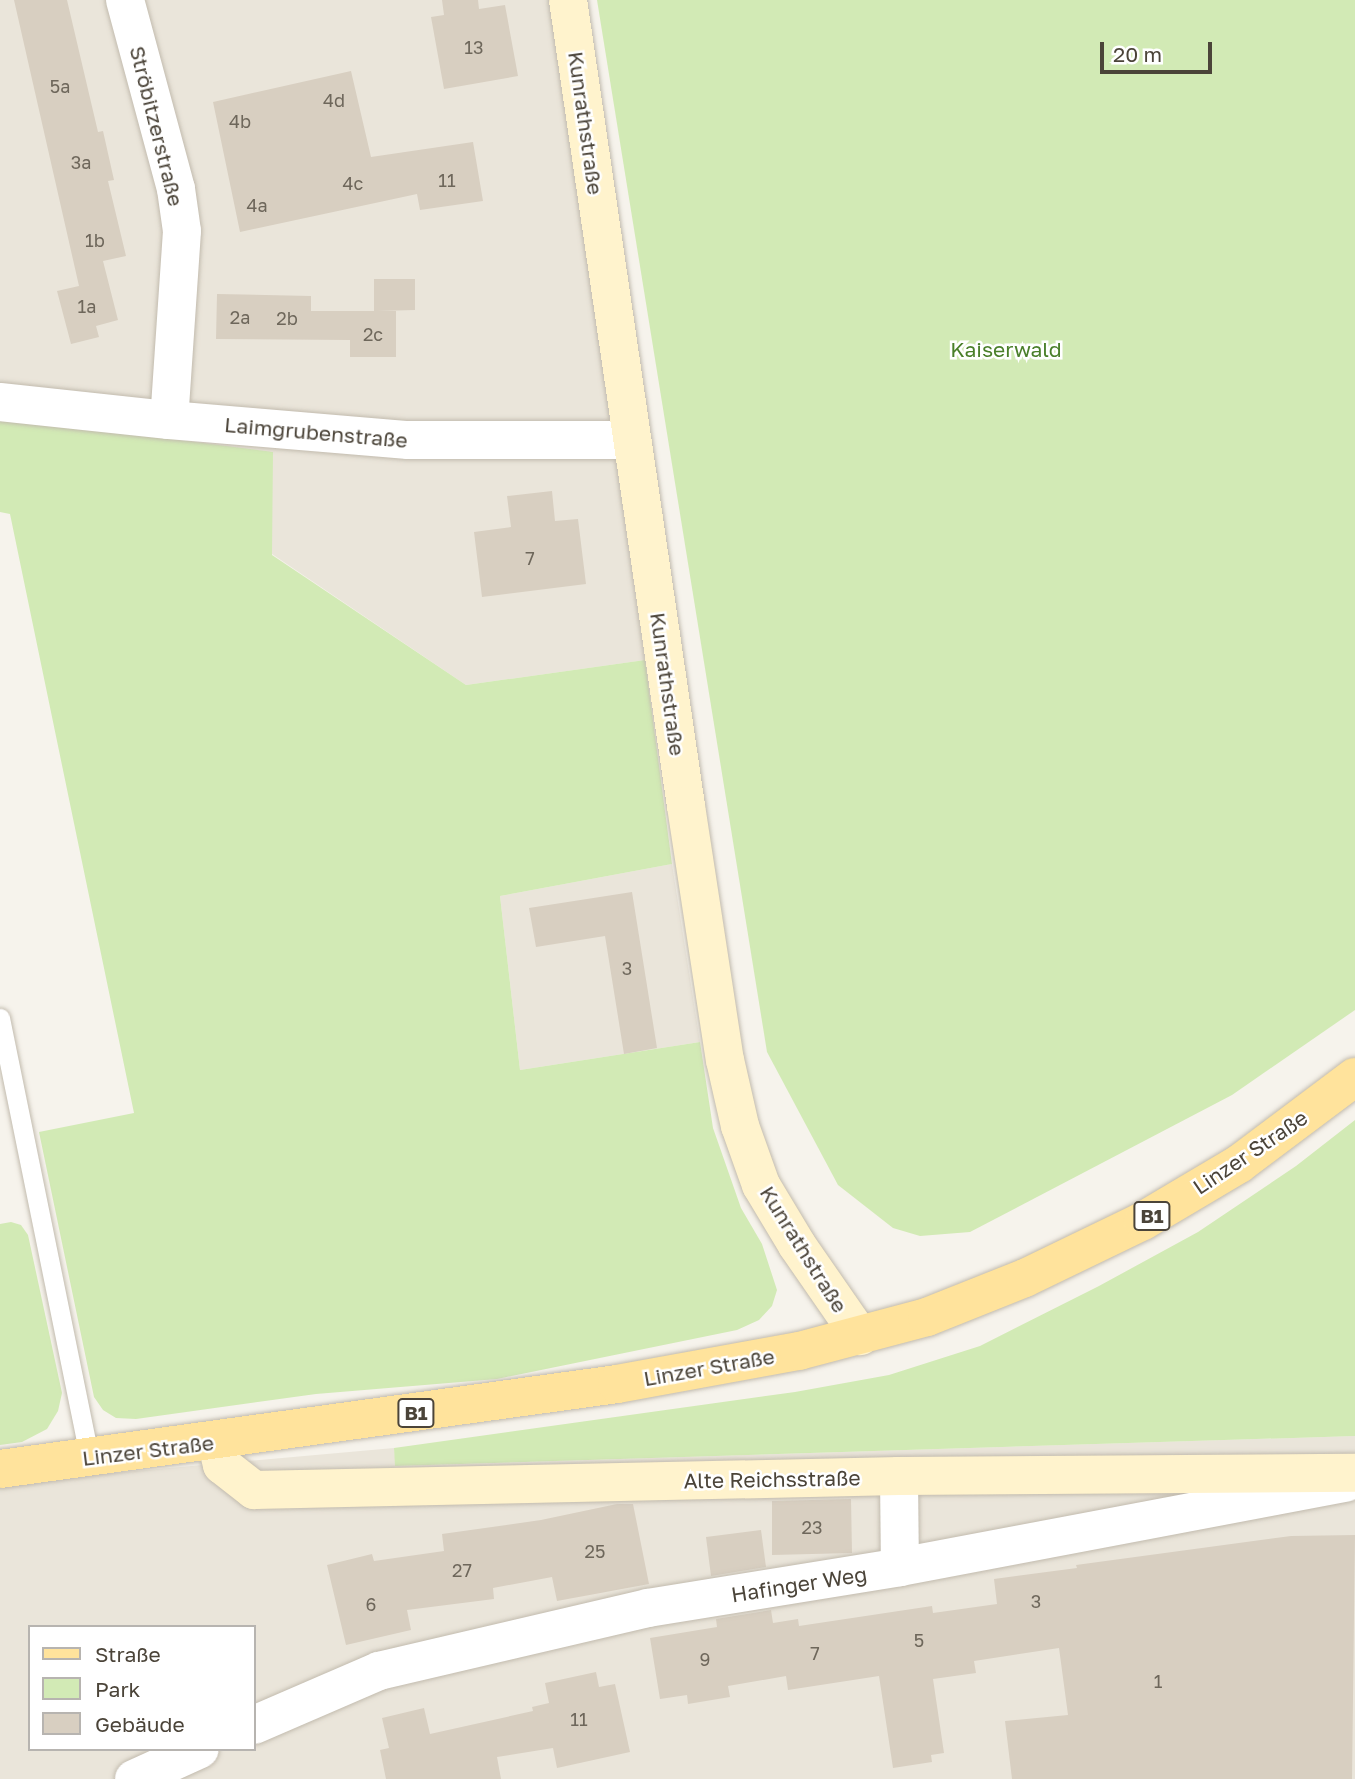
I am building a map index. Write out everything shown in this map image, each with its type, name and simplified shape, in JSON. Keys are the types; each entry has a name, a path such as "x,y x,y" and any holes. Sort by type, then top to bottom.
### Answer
{"main road":[{"name":"Linzer Straße","path":"0,1469 617,1384 751,1360 860,1336 927,1317 1012,1283 1143,1221 1239,1164 1355,1077"}],"street":[{"name":"Ströbitzerstraße","path":"125,0 176,189 182,231 169,420"},
{"name":"Kunrathstraße","path":"568,0 713,980 740,1126 761,1185 797,1245 860,1336"},
{"name":"Laimgrubenstraße","path":"0,402 169,420 408,440 632,440"},
{"name":"Alte Reichsstraße","path":"216,1441 222,1465 254,1490 899,1476 1355,1473"},
{"path":"899,1476 900,1567"},
{"name":"Hafinger Weg","path":"256,1724 379,1671 648,1608 900,1567 1355,1481"},
{"path":"134,1779 196,1751"}],"lane":[{"path":"1,1024 89,1457"}],"shaded area":[{"path":"0,0 549,0 645,660 466,685 272,554 0,417"},
{"path":"672,864 700,1042 520,1070 500,896"},
{"path":"1355,1436 1355,1779 0,1779 0,1487 91,1475 394,1448 396,1466"}],"green space":[{"name":"Kaiserwald","path":"597,0 1355,0 1355,1010 1232,1095 970,1232 920,1236 893,1228 838,1185 767,1052"},
{"path":"0,417 273,452 272,555 466,685 645,660 672,864 500,896 520,1070 700,1042 713,1128 741,1208 762,1244 777,1290 772,1306 759,1320 737,1330 497,1379 316,1394 136,1419 116,1418 103,1410 94,1397 39,1132 134,1113 10,514 0,512"},
{"path":"1355,1120 1355,1436 395,1466 394,1448 795,1392 889,1375 980,1346 1198,1232 1296,1166"},
{"path":"11,1222 21,1225 28,1235 62,1393 58,1411 47,1429 22,1442 0,1445 0,1224"}],"building":[{"path":"14,0 67,0 98,132 103,131 114,180 108,181 126,256 103,261 118,320 96,326 99,337 71,344 57,291 79,286"},
{"path":"442,0 478,0 479,9 505,5 518,76 444,89 431,17 444,15"},
{"path":"351,71 371,157 473,142 483,201 420,210 417,194 240,232 213,102"},
{"path":"374,279 415,279 415,310 377,311 396,311 396,357 350,357 350,340 216,339 217,294 311,296 311,311 374,311"},
{"path":"552,491 555,521 578,519 586,584 482,597 474,532 511,527 507,496"},
{"path":"632,892 657,1048 624,1054 605,936 536,947 529,908"},
{"path":"851,1499 852,1553 772,1555 772,1501"},
{"path":"617,1504 633,1504 649,1584 557,1601 552,1577 493,1588 494,1599 407,1610 411,1630 346,1645 327,1565 372,1554 374,1561 444,1551 442,1534 541,1520"},
{"path":"761,1530 766,1567 711,1576 706,1537"},
{"path":"1355,1535 1352,1779 1012,1779 1005,1721 1068,1715 1059,1648 974,1661 976,1673 933,1679 944,1753 931,1755 932,1762 893,1768 879,1676 788,1690 786,1676 728,1686 730,1697 688,1704 687,1695 660,1699 650,1638 717,1627 716,1619 771,1610 773,1623 798,1619 799,1626 932,1606 933,1613 997,1604 994,1579 1077,1568 1076,1565 1291,1536"},
{"path":"596,1672 599,1687 615,1684 630,1752 557,1768 553,1748 497,1757 501,1779 386,1779 380,1750 389,1748 382,1718 424,1708 430,1734 533,1711 532,1707 549,1703 545,1683"}]}
